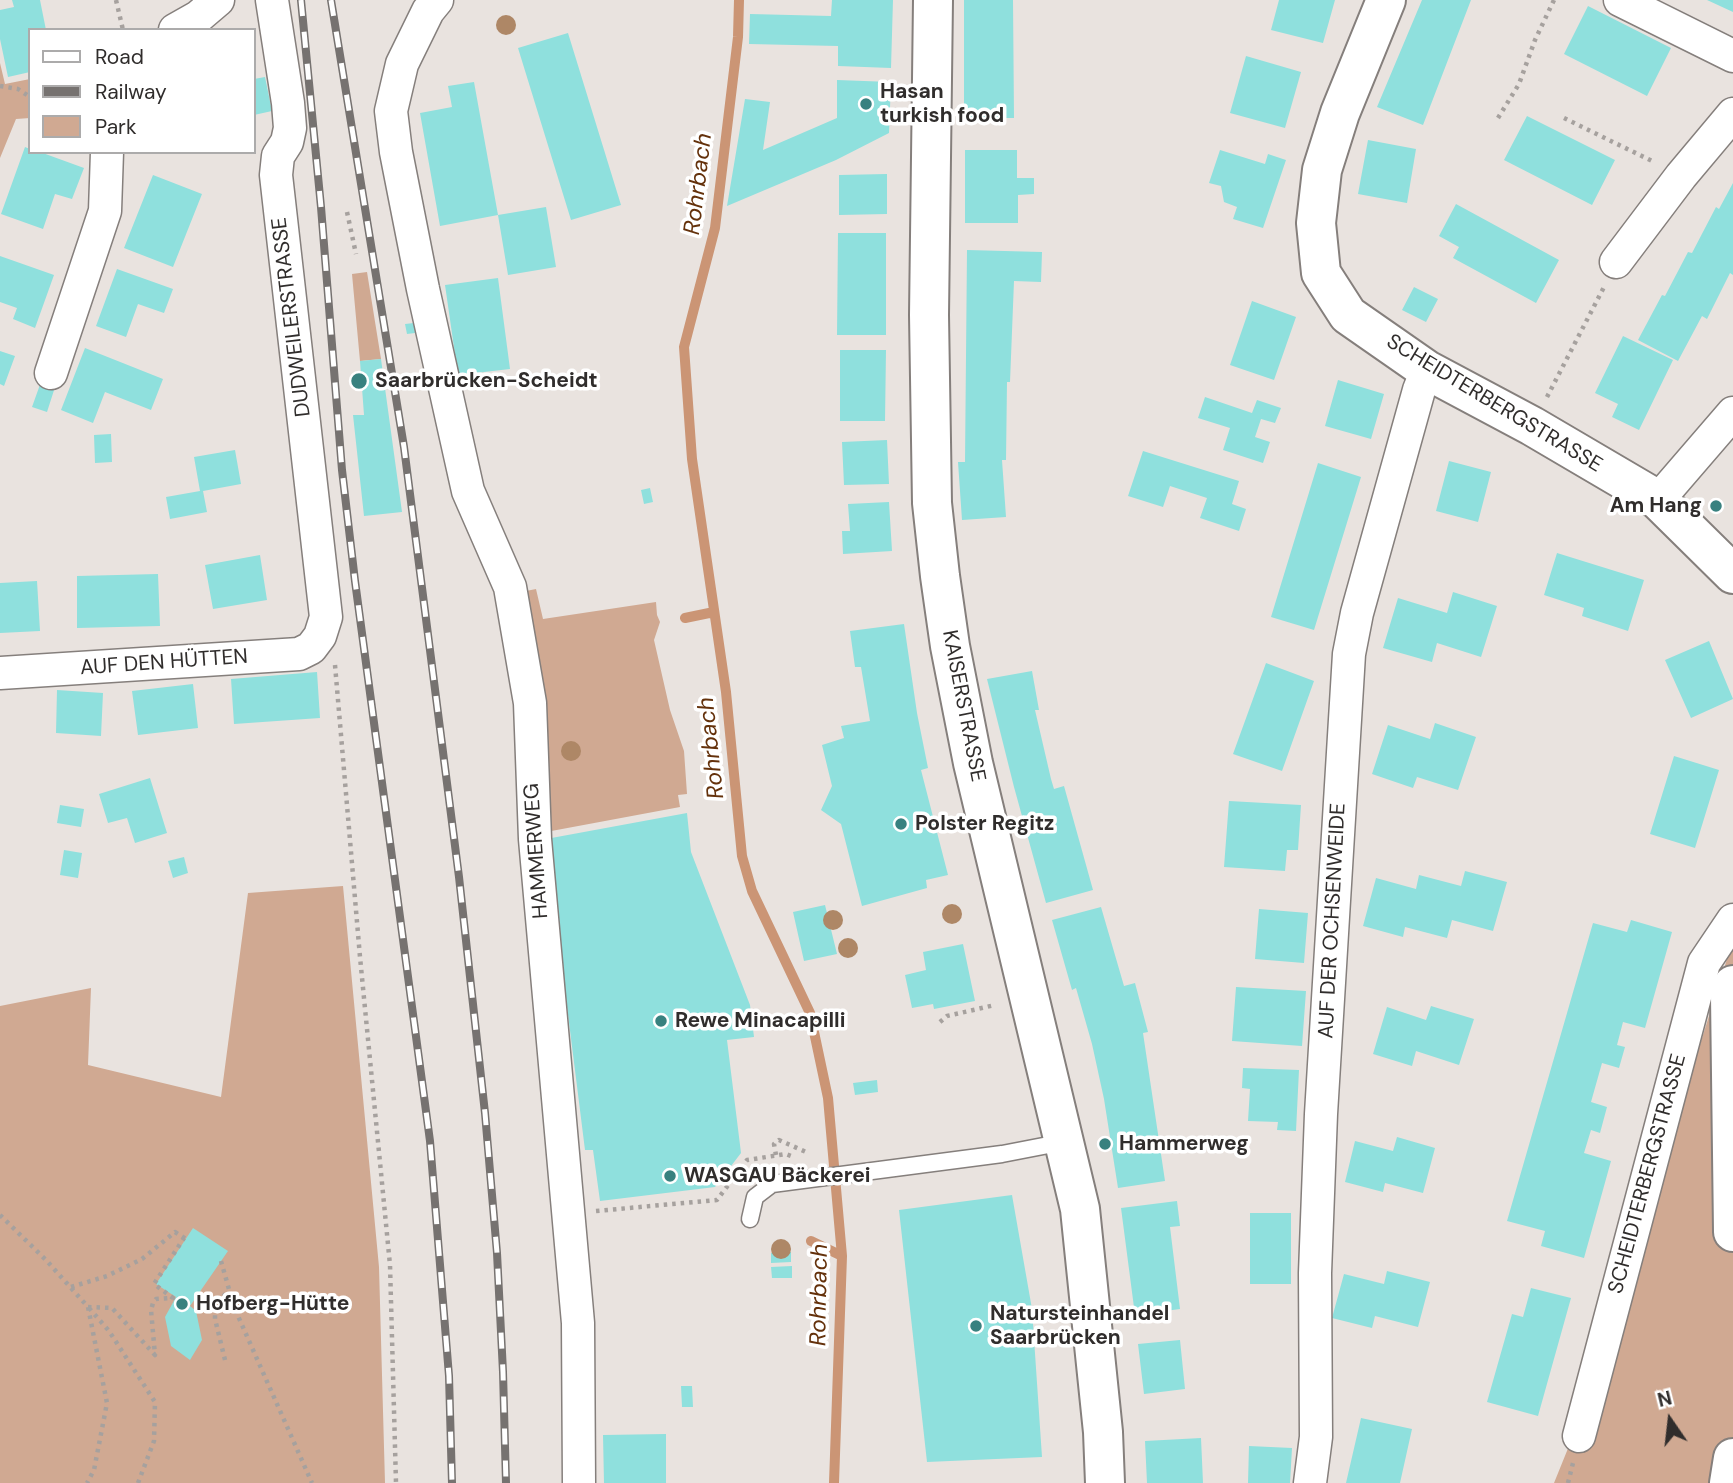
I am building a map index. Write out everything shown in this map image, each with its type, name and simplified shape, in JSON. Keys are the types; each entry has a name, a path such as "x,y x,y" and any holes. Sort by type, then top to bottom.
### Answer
{"main road":[{"name":"KAISERSTRASSE","path":"933,0 929,315 932,503 950,646 963,717 1080,1209 1103,1432 1105,1483"},
{"name":"SCHEIDTERBERGSTRASSE","path":"1386,0 1340,113 1322,170 1316,223 1321,273 1348,314 1427,370 1532,426 1658,500 1733,574"},
{"path":"1733,985 1730,996 1733,1232"},
{"path":"1729,1483 1733,1458"}],"street":[{"path":"179,28 198,17 218,0"},
{"name":"DUDWEILERSTRASSE","path":"272,0 290,128 287,142 278,156 276,175 326,617 320,636"},
{"name":"HAMMERWEG","path":"437,0 402,64 391,111 396,152 423,289 468,491 510,587 530,703 535,839 579,1323 579,1483"},
{"path":"1620,0 1733,57"},
{"path":"1616,262 1681,176 1733,114"},
{"path":"51,373 105,211 107,154"},
{"name":"AUF DER OCHSENWEIDE","path":"1310,1483 1316,1437 1315,1273 1321,1127 1349,654 1357,613 1419,390 1427,370"},
{"path":"1658,500 1733,413"},
{"name":"AUF DEN HÜTTEN","path":"0,673 299,654 311,648 320,636"},
{"name":"SCHEIDTERBERGSTRASSE","path":"1579,1436 1704,963 1733,920"}],"lane":[{"path":"750,1219 755,1197 772,1184 1002,1154 1065,1142"}],"path":[{"path":"116,0 123,28"},
{"path":"1498,118 1519,84 1553,0"},
{"path":"0,86 18,89 28,96"},
{"path":"1564,118 1681,176"},
{"path":"347,212 356,254"},
{"path":"1532,426 1616,262"},
{"path":"320,636 332,655 337,671 360,957 390,1265 397,1483"},
{"path":"940,1022 947,1016 1029,998"},
{"path":"776,1155 774,1144 779,1140 806,1152"},
{"path":"568,1213 717,1200 747,1160 786,1154 805,1162"},
{"path":"0,1215 71,1287 109,1331 155,1402 154,1441 138,1483"},
{"path":"71,1287 107,1276 142,1259 175,1232 185,1238 153,1284 173,1298 156,1299 153,1303 151,1310 155,1355 112,1308 88,1307"},
{"path":"221,1261 234,1307 312,1483"},
{"path":"225,1360 215,1320 215,1306 229,1290"},
{"path":"87,1483 94,1470 107,1403 88,1307"}],"green space":[{"path":"0,63 5,84 28,79 28,118 16,119 0,158"},
{"path":"367,272 381,359 360,361 352,274"},
{"path":"536,589 543,619 656,602 660,622 654,640 670,710 684,751 687,794 678,795 680,807 546,832 526,591"},
{"path":"343,886 379,1267 385,1483 0,1483 0,1006 91,988 88,1065 221,1097 248,893"},
{"path":"1733,940 1733,1483 1554,1483 1588,1399"}],"building":[{"path":"12,0 40,0 46,28 28,28 28,72 8,77 0,39 0,10 14,7"},
{"path":"832,0 893,0 891,68 838,66 838,46 749,44 750,14 831,16"},
{"path":"964,0 1013,0 1014,118 964,118"},
{"path":"1279,0 1335,0 1323,43 1271,30"},
{"path":"1422,0 1471,0 1423,125 1377,107"},
{"path":"1707,0 1733,0 1733,12"},
{"path":"1588,6 1671,48 1647,96 1564,54"},
{"path":"568,33 621,205 571,220 518,48"},
{"path":"1246,56 1301,72 1285,128 1230,113"},
{"path":"265,77 272,111 256,115 256,79"},
{"path":"837,80 891,82 889,133 836,160 727,206 745,99 770,102 763,150 837,118"},
{"path":"474,82 498,215 440,226 420,113 452,107 448,86"},
{"path":"1527,116 1615,160 1592,205 1504,160"},
{"path":"1368,140 1416,149 1407,203 1358,194"},
{"path":"25,147 28,148 28,154 46,154 84,168 72,199 55,194 43,229 1,214"},
{"path":"965,150 1017,150 1017,178 1034,178 1034,194 1018,195 1018,223 965,223"},
{"path":"1220,150 1265,164 1268,154 1286,160 1263,228 1233,219 1237,207 1224,202 1221,186 1209,183"},
{"path":"887,174 887,214 839,215 839,175"},
{"path":"153,175 202,194 173,267 124,248"},
{"path":"1733,183 1733,275 1730,273 1707,319 1702,316 1678,361 1638,340 1688,252 1692,253 1716,207 1719,209"},
{"path":"1456,204 1559,260 1536,303 1453,258 1459,247 1439,236"},
{"path":"546,207 556,267 508,275 498,215"},
{"path":"838,233 886,233 886,335 837,335"},
{"path":"967,250 1042,252 1041,282 1014,281 1010,382 1007,382 1006,460 1002,460 1006,517 962,520 958,462 965,462"},
{"path":"0,256 54,275 35,328 13,319 17,308 0,302"},
{"path":"117,269 173,289 164,313 138,304 126,337 96,326"},
{"path":"498,278 510,369 458,375 445,285"},
{"path":"1414,287 1438,299 1426,322 1402,310"},
{"path":"1252,301 1296,317 1274,380 1230,365"},
{"path":"414,323 415,333 407,334 405,324"},
{"path":"1623,336 1673,360 1639,430 1612,417 1618,404 1595,393"},
{"path":"85,348 163,379 151,410 105,392 93,423 61,410"},
{"path":"840,350 886,350 885,421 840,421"},
{"path":"0,351 15,356 4,386 0,384"},
{"path":"381,359 402,512 364,516 353,415 364,415 360,361"},
{"path":"42,379 56,384 47,412 32,407"},
{"path":"1338,380 1384,394 1371,439 1325,426"},
{"path":"1205,397 1252,413 1257,400 1281,408 1275,423 1261,419 1255,437 1270,442 1263,463 1223,450 1230,428 1198,418"},
{"path":"111,434 112,462 95,463 94,435"},
{"path":"887,440 889,484 844,485 842,442"},
{"path":"235,450 241,484 203,491 207,512 170,519 166,497 200,491 194,457"},
{"path":"1143,451 1239,481 1232,504 1246,509 1239,531 1200,518 1207,498 1170,486 1163,507 1128,496"},
{"path":"1449,461 1491,472 1478,522 1436,511"},
{"path":"1318,463 1361,477 1314,630 1271,617"},
{"path":"650,488 653,502 644,504 641,490"},
{"path":"889,502 892,551 843,554 842,531 850,531 848,504"},
{"path":"1557,553 1644,580 1628,631 1582,616 1584,608 1544,595"},
{"path":"260,555 267,600 213,609 205,565"},
{"path":"158,574 160,626 77,628 77,576"},
{"path":"37,581 40,631 0,633 0,583"},
{"path":"1453,592 1497,606 1481,657 1437,643 1432,662 1383,648 1398,598 1447,613"},
{"path":"904,624 928,768 921,770 948,875 926,880 927,888 862,906 841,824 821,810 832,786 822,745 844,738 841,726 870,721 861,667 855,667 850,631"},
{"path":"1709,641 1733,699 1691,718 1665,660"},
{"path":"1266,663 1314,681 1282,771 1233,754"},
{"path":"1032,671 1039,710 1035,710 1051,779 1054,789 1064,786 1093,890 1046,903 987,679"},
{"path":"317,672 320,718 234,724 231,679"},
{"path":"193,684 198,728 138,735 132,691"},
{"path":"57,690 103,693 101,736 56,733"},
{"path":"1435,723 1476,737 1458,790 1417,777 1413,788 1372,774 1388,725 1430,739"},
{"path":"1674,756 1719,770 1695,848 1650,834"},
{"path":"150,778 167,833 135,843 127,818 108,823 99,794"},
{"path":"1229,801 1301,805 1298,850 1287,850 1285,871 1224,867"},
{"path":"60,805 84,809 81,827 57,823"},
{"name":"Rewe Minacapilli","path":"687,813 691,852 750,1005 754,1037 727,1040 741,1153 715,1187 600,1201 593,1150 585,1150 546,839"},
{"path":"64,850 82,853 78,878 60,875"},
{"path":"184,857 188,873 173,878 168,861"},
{"path":"1465,871 1507,882 1493,931 1452,920 1447,938 1405,927 1403,937 1363,926 1376,878 1416,889 1419,875 1461,886"},
{"path":"825,905 837,954 804,961 793,912"},
{"path":"1101,907 1124,986 1135,983 1148,1032 1143,1033 1165,1181 1118,1188 1092,1044 1076,988 1072,990 1052,920"},
{"path":"1259,909 1308,913 1304,963 1255,959"},
{"path":"1631,920 1672,932 1645,1028 1623,1022 1617,1045 1625,1047 1619,1068 1602,1063 1591,1102 1607,1107 1600,1133 1591,1130 1584,1153 1611,1161 1584,1258 1541,1246 1545,1231 1507,1221 1593,923 1627,932"},
{"path":"963,944 975,1001 934,1009 933,1004 912,1008 905,975 926,970 923,952"},
{"path":"1236,987 1306,991 1302,1046 1232,1041"},
{"path":"1431,1006 1474,1019 1459,1065 1416,1051 1412,1066 1373,1054 1387,1007 1426,1020"},
{"path":"1243,1068 1299,1070 1296,1131 1277,1130 1278,1122 1248,1121 1250,1089 1242,1088"},
{"path":"877,1080 878,1092 855,1095 853,1083"},
{"path":"1397,1137 1435,1148 1423,1193 1385,1183 1383,1192 1345,1182 1355,1141 1393,1151"},
{"path":"1012,1195 1032,1309 1042,1457 927,1462 899,1210"},
{"path":"1177,1201 1180,1226 1170,1227 1180,1309 1135,1315 1121,1208"},
{"path":"1250,1213 1291,1213 1291,1284 1250,1284"},
{"name":"Hofberg-Hütte","path":"193,1228 228,1251 190,1306 196,1311 202,1340 190,1360 171,1346 165,1317 176,1297 156,1284"},
{"path":"791,1252 791,1262 771,1263 771,1253"},
{"path":"792,1266 792,1278 772,1278 771,1267"},
{"path":"1387,1271 1430,1282 1418,1327 1375,1316 1372,1328 1332,1318 1344,1274 1384,1284"},
{"path":"1531,1288 1571,1298 1538,1416 1487,1402 1512,1314 1523,1317"},
{"path":"1180,1340 1185,1389 1144,1394 1138,1344"},
{"path":"681,1386 692,1386 693,1407 682,1407"},
{"path":"1361,1418 1412,1429 1400,1483 1346,1483"},
{"path":"666,1434 666,1483 604,1483 603,1435"},
{"path":"1201,1438 1203,1483 1147,1483 1145,1441"},
{"path":"1249,1446 1292,1448 1290,1483 1248,1483"}],"waterway":[{"name":"Rohrbach","path":"739,0 738,37 715,228 684,347 692,459 726,692 742,856 752,891 810,1013 828,1098 842,1256 834,1483"},
{"path":"685,618 714,612"},
{"path":"811,1241 842,1256"}],"railway":[{"path":"301,0 342,470 430,1141 449,1376 452,1483"},
{"path":"331,0 404,447 459,877 485,1113 497,1253 506,1483"}],"place":[{"name":"Hasan turkish food","path":"866,104"},
{"name":"Saarbrücken-Scheidt","path":"359,381"},
{"name":"Am Hang","path":"1716,506"},
{"name":"Polster Regitz","path":"901,824"},
{"name":"Rewe Minacapilli","path":"661,1021"},
{"name":"Hammerweg","path":"1105,1144"},
{"name":"WASGAU Bäckerei","path":"670,1176"},
{"name":"Hofberg-Hütte","path":"182,1304"},
{"name":"Natursteinhandel Saarbrücken","path":"976,1326"}]}
